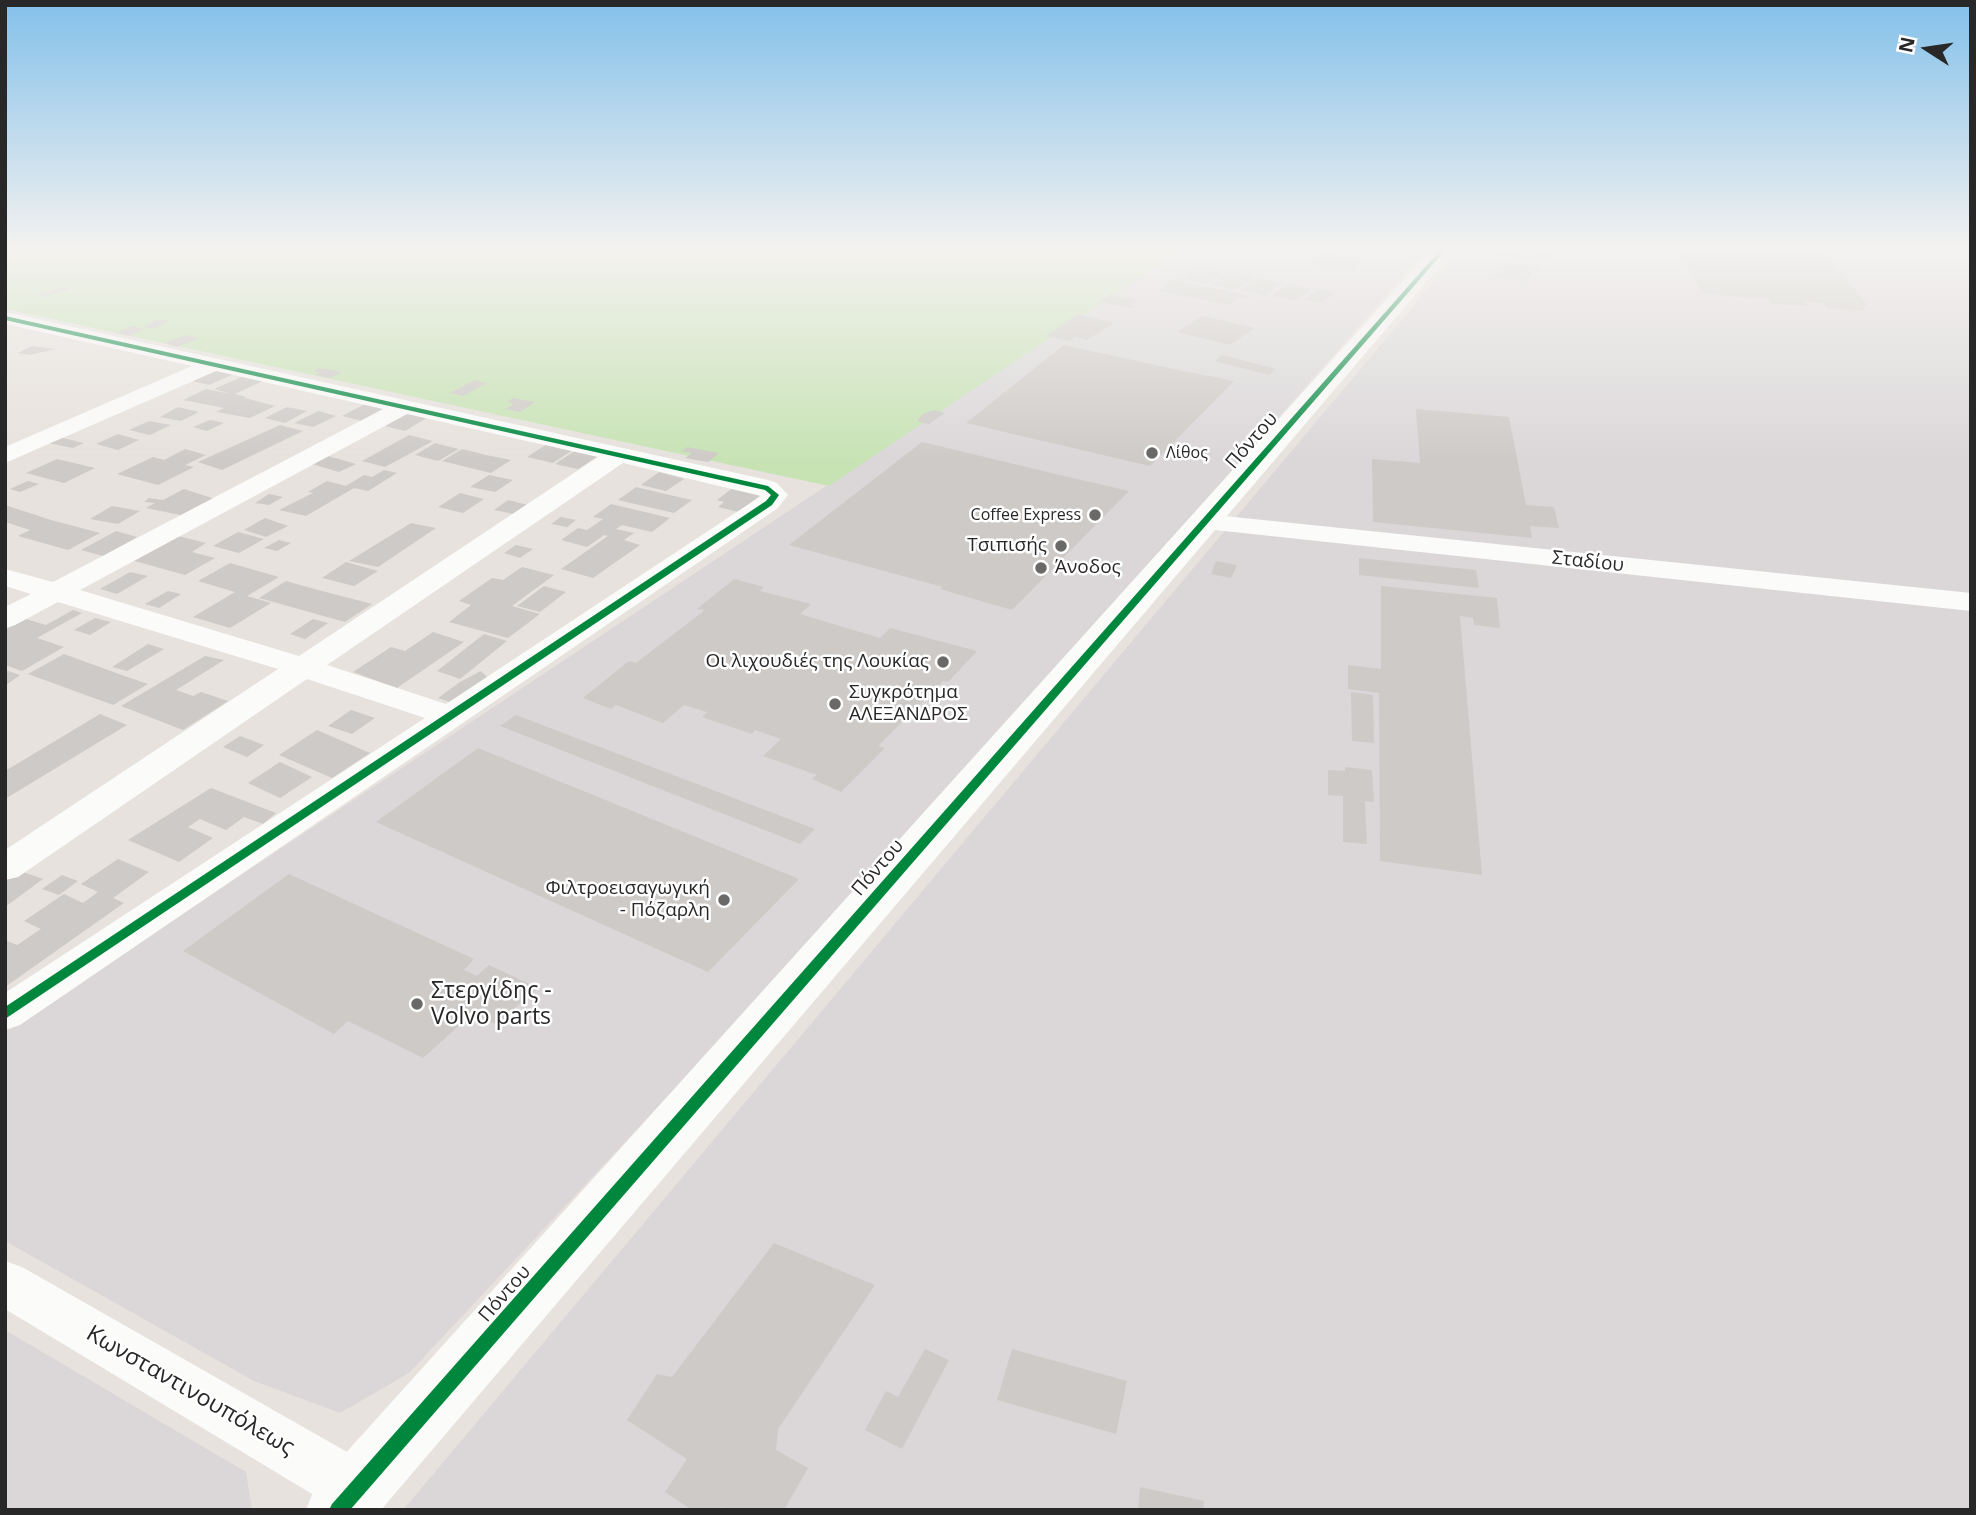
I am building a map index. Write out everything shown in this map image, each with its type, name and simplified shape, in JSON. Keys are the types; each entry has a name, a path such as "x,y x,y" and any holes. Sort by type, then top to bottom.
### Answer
{"street":[{"path":"5,1014 769,503 775,495 768,488 8,319"},
{"name":"Πόντου","path":"351,1503 1383,319"},
{"path":"5,456 215,363"},
{"path":"5,619 405,407"},
{"path":"5,868 306,668 618,455"},
{"name":"Σταδίου","path":"1205,522 1971,603"},
{"path":"5,577 306,668 449,715"},
{"name":"Κωνσταντινουπόλεως","path":"5,1283 351,1503"}],"shaded area":[{"path":"1078,319 1366,319 874,876 409,1373 340,1413 254,1381 5,1241 5,1032"},
{"path":"1403,319 1971,319 1971,1510 403,1510"},
{"path":"5,1330 246,1472 252,1510 5,1510"}],"green space":[{"path":"50,319 1079,319 829,486"}],"building":[{"path":"1071,319 1097,319 1114,323 1087,340 1076,337 1069,341 1046,336"},
{"path":"1198,319 1214,319 1255,328 1230,345 1177,332"},
{"path":"156,320 169,320 157,328 144,328"},
{"path":"133,326 145,329 129,336 116,333"},
{"path":"186,335 200,338 177,347 164,343"},
{"path":"1064,345 1234,381 1150,466 966,423"},
{"path":"33,346 55,349 30,355 17,353"},
{"path":"1222,355 1276,369 1269,375 1215,361"},
{"path":"319,368 342,372 330,378 315,375 320,372 313,371"},
{"path":"217,370 234,374 209,385 192,381"},
{"path":"246,375 267,379 235,394 246,397 235,403 245,398 275,406 250,418 216,412 224,408 183,400 206,389 231,394 214,389"},
{"path":"475,380 487,383 463,396 450,393"},
{"path":"513,398 535,402 520,412 505,409 514,404 507,402"},
{"path":"367,403 387,408 362,421 342,416"},
{"path":"178,407 199,412 181,421 160,417"},
{"path":"287,407 307,411 285,423 265,418"},
{"path":"1416,409 1509,417 1526,505 1554,507 1559,528 1530,526 1532,538 1373,522 1372,459 1420,463"},
{"path":"934,410 945,413 929,424 917,421 923,414"},
{"path":"318,411 336,416 313,427 294,423"},
{"path":"410,412 430,416 405,431 385,426"},
{"path":"210,420 224,423 207,431 193,427"},
{"path":"149,421 171,425 150,435 129,430"},
{"path":"280,425 303,431 222,470 198,462"},
{"path":"118,434 139,440 118,450 96,444"},
{"path":"409,435 433,441 385,467 362,461"},
{"path":"59,437 84,443 73,448 48,443"},
{"path":"922,442 1129,491 1012,610 940,589 943,587 789,545"},
{"path":"435,443 459,449 438,461 415,455"},
{"path":"547,444 573,450 553,463 527,457"},
{"path":"687,447 719,453 708,462 685,458 692,453 682,451"},
{"path":"185,449 206,455 185,465 194,467 158,485 117,474 153,457 164,460"},
{"path":"462,449 511,460 491,473 442,461"},
{"path":"576,450 598,456 578,469 555,464"},
{"path":"328,456 356,464 339,472 312,464"},
{"path":"57,459 95,468 64,483 26,473"},
{"path":"384,470 397,473 368,491 354,488 306,516 279,510 313,493 308,492 327,481 346,486 364,475 372,477"},
{"path":"659,472 684,479 666,491 641,485"},
{"path":"489,475 513,480 495,492 470,487"},
{"path":"28,481 39,484 20,492 10,489"},
{"path":"636,487 692,500 674,513 618,500"},
{"path":"734,487 762,494 739,512 718,507 724,502 717,500"},
{"path":"184,489 218,500 185,516 146,508 155,503 144,502 149,498 163,500"},
{"path":"460,493 484,499 463,513 438,507"},
{"path":"269,494 283,497 269,505 255,503"},
{"path":"508,500 528,505 514,514 494,510"},
{"path":"611,504 670,518 652,532 622,525 616,529 634,533 624,540 640,545 593,578 561,569 608,536 604,535 587,547 561,540 578,528 587,530 603,519 593,517"},
{"path":"5,505 100,533 68,550 18,536 30,530 5,522"},
{"path":"112,506 140,511 118,524 90,519"},
{"path":"561,517 576,520 567,527 551,524"},
{"path":"265,518 288,526 266,537 244,530"},
{"path":"411,523 436,528 378,567 349,561"},
{"path":"116,531 137,537 103,556 81,550"},
{"path":"238,532 264,539 239,553 213,546"},
{"path":"178,536 206,543 192,552 215,558 185,575 131,560"},
{"path":"279,540 291,543 277,551 264,548"},
{"path":"516,545 533,549 520,558 504,553"},
{"path":"1359,558 1476,570 1479,588 1359,575"},
{"path":"1216,561 1237,565 1231,578 1211,574"},
{"path":"346,562 378,571 354,586 322,578"},
{"path":"230,563 279,577 247,596 271,603 230,628 193,617 235,592 198,581"},
{"path":"522,567 554,575 512,606 540,614 508,638 449,622 471,605 459,601 492,578 503,580"},
{"path":"130,572 148,576 117,594 100,589"},
{"path":"734,579 764,587 760,591 811,604 800,614 880,638 890,628 977,651 948,682 943,681 878,746 885,748 841,792 812,779 817,775 763,756 781,739 755,730 752,734 702,717 707,712 684,705 663,723 616,705 611,709 583,698 629,661 636,663 705,610 697,609"},
{"path":"286,581 372,604 345,622 259,598"},
{"path":"544,586 566,592 540,612 517,606"},
{"path":"1381,586 1497,598 1500,628 1474,625 1473,618 1460,616 1482,875 1380,861 1379,693 1348,689 1348,665 1381,669"},
{"path":"168,591 181,594 159,608 145,604"},
{"path":"73,610 82,613 37,638 64,647 22,671 5,665 5,630 26,619 46,625"},
{"path":"95,618 111,622 90,635 74,630"},
{"path":"313,619 328,623 305,639 290,634"},
{"path":"433,632 464,642 397,688 353,672 391,647 405,651"},
{"path":"484,634 507,641 460,679 437,671"},
{"path":"148,644 164,649 127,671 112,667"},
{"path":"64,654 148,684 113,705 28,674"},
{"path":"205,656 224,660 176,690 193,696 201,692 228,701 183,730 121,706"},
{"path":"481,671 488,678 450,702 438,698 460,682"},
{"path":"5,672 20,675 5,686"},
{"path":"1351,692 1373,695 1374,743 1352,741"},
{"path":"351,710 375,718 352,734 328,726"},
{"path":"100,714 127,725 5,799 5,771"},
{"path":"516,715 815,829 800,844 500,726"},
{"path":"317,730 370,753 332,778 279,755"},
{"path":"240,736 264,745 247,757 223,747"},
{"path":"478,748 799,879 708,972 376,822"},
{"path":"280,762 312,777 280,798 248,783"},
{"path":"1345,767 1372,770 1374,802 1365,801 1367,844 1343,842 1343,796 1328,795 1328,770 1345,771"},
{"path":"211,788 276,813 263,824 244,817 226,830 200,819 188,827 213,838 179,862 128,840"},
{"path":"118,859 149,872 113,898 124,903 5,987 5,940 17,945 41,929 24,921 64,894 83,903 98,892 81,884"},
{"path":"17,870 43,879 5,907 5,879"},
{"path":"289,874 474,959 464,970 477,976 489,965 538,988 496,1024 472,1014 423,1058 348,1021 334,1034 183,951"},
{"path":"62,875 78,881 59,895 42,889"},
{"path":"774,1243 875,1285 778,1429 776,1450 808,1468 784,1510 725,1510 721,1507 719,1510 692,1510 665,1492 687,1459 627,1420 657,1374 672,1377"},
{"path":"925,1349 949,1360 902,1449 865,1430 886,1391 898,1397"},
{"path":"1012,1349 1127,1381 1116,1434 997,1400"},
{"path":"1140,1487 1204,1501 1203,1510 1138,1510"}],"cycle path":[{"path":"5,1014 769,503 775,495 768,488 8,319"},
{"path":"338,1510 1383,319"}],"place":[{"name":"Λίθος","path":"1152,453"},
{"name":"Coffee Express","path":"1095,515"},
{"name":"Τσιπισής","path":"1061,546"},
{"name":"Άνοδος","path":"1041,568"},
{"name":"Οι λιχουδιές της Λουκίας","path":"943,662"},
{"name":"Συγκρότημα ΑΛΕΞΑΝΔΡΟΣ","path":"835,704"},
{"name":"Φιλτροεισαγωγική - Πόζαρλη","path":"724,900"},
{"name":"Στεργίδης - Volvo parts","path":"417,1004"}]}
